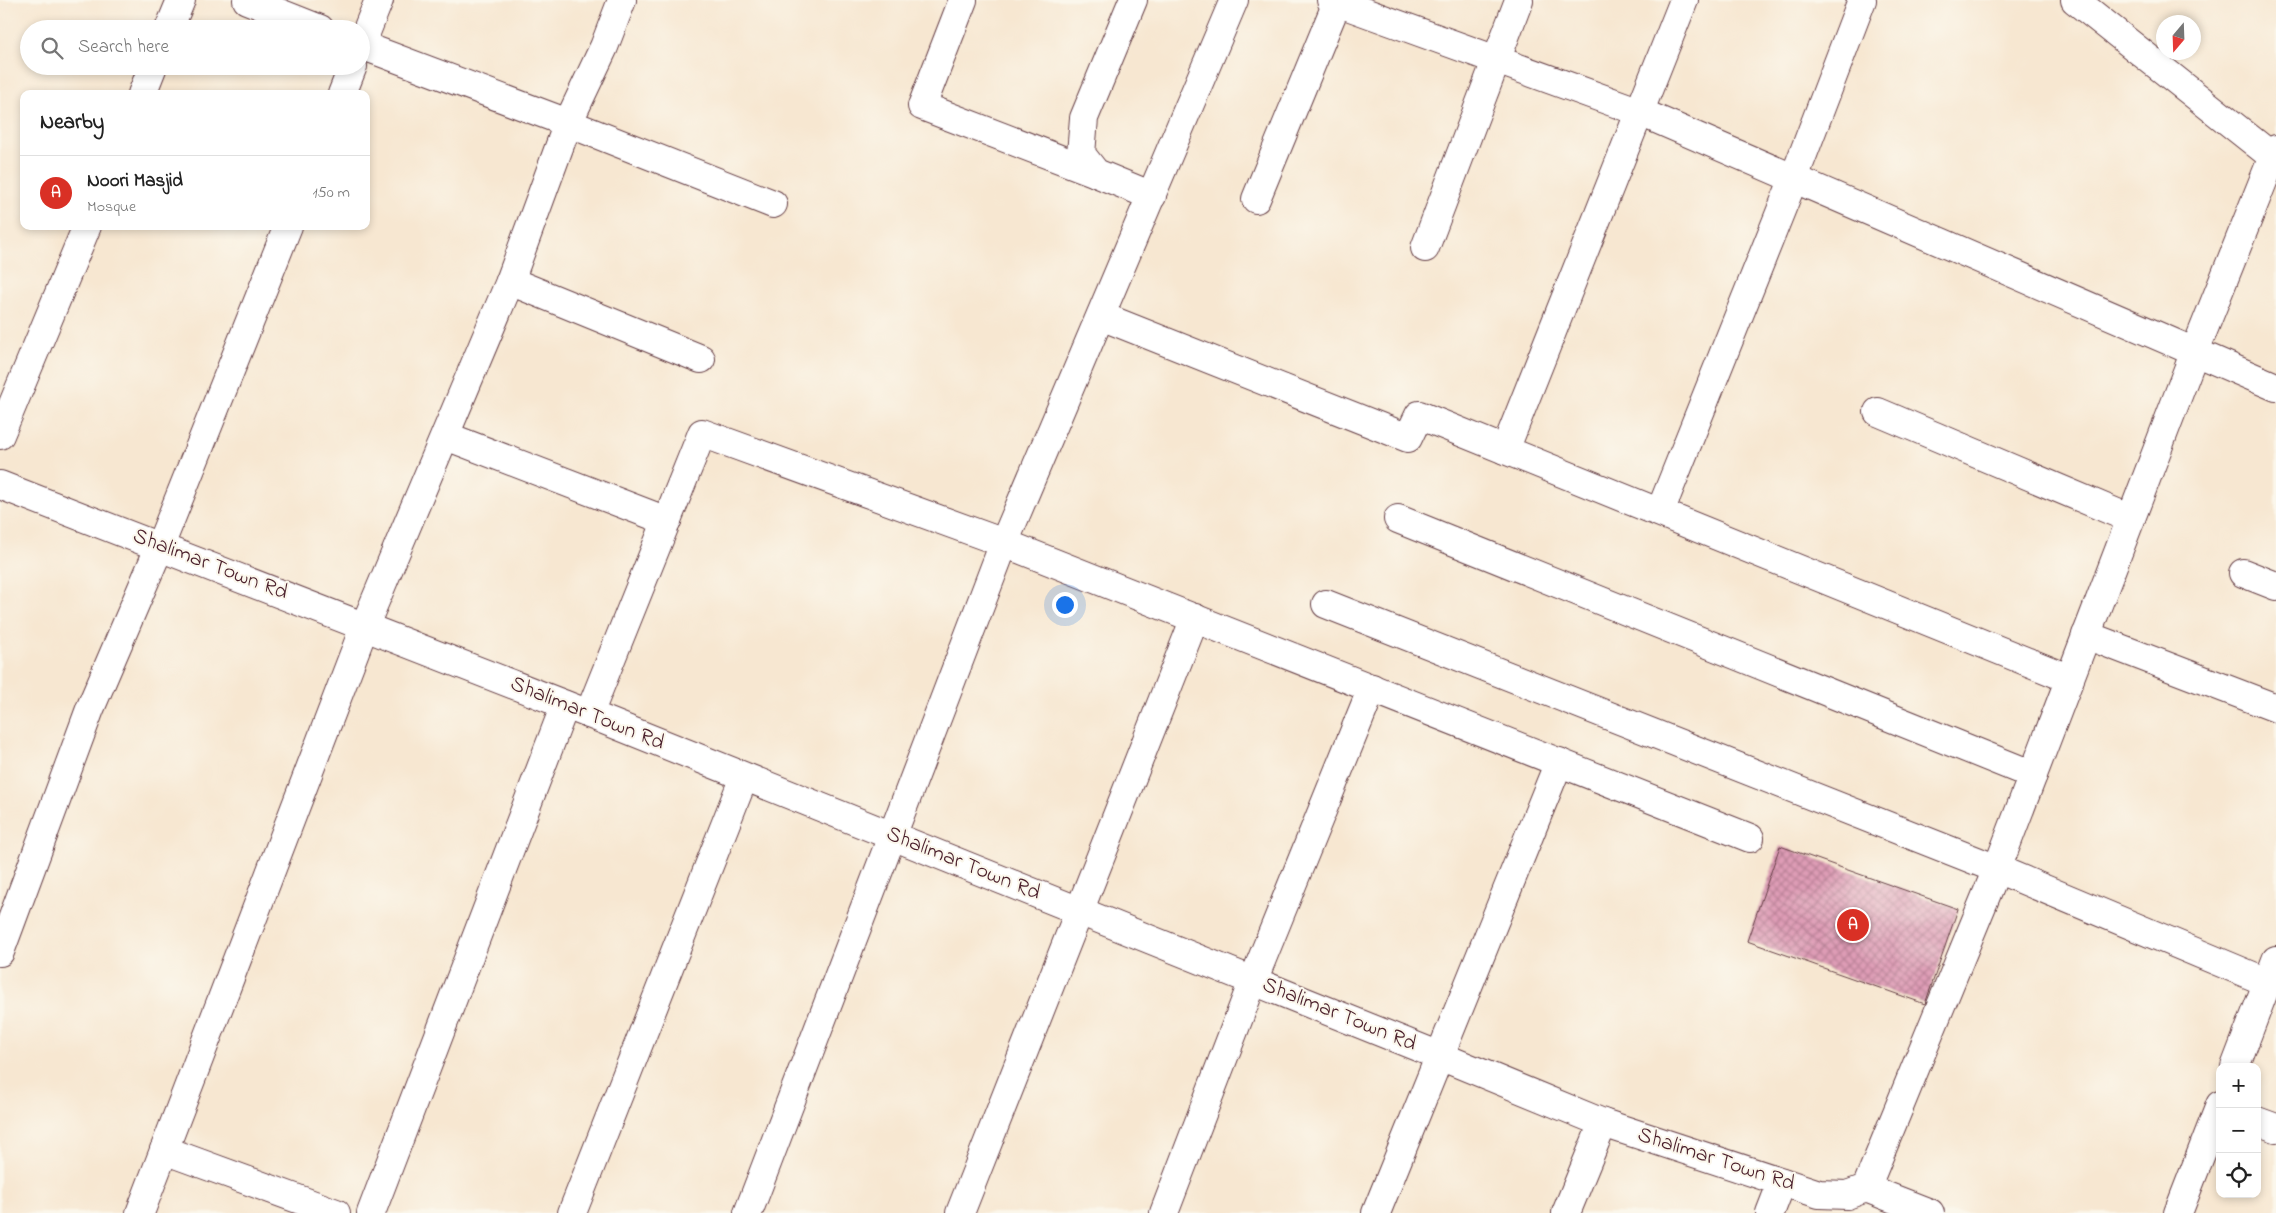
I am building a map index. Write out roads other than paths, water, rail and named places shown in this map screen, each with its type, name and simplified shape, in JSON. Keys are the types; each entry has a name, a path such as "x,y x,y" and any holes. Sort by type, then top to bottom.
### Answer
{"street":[{"path":"173,20 181,0"},
{"path":"247,0 297,20"},
{"path":"370,22 379,0"},
{"path":"140,1213 365,625 510,281 568,123 604,47 622,0"},
{"path":"963,0 922,106 1152,196"},
{"path":"1096,173 1081,154 1084,118 1133,0"},
{"path":"748,1213 1004,543 1234,0"},
{"path":"1425,248 1519,0"},
{"path":"1505,450 1684,0"},
{"path":"1660,512 1794,178 1862,0"},
{"path":"1930,1213 1866,1188 1997,869 2195,351 2274,153 2075,0"},
{"path":"1256,199 1336,1 1640,112 2276,386"},
{"path":"370,48 568,123 773,204"},
{"path":"144,90 149,75"},
{"path":"344,90 349,75"},
{"path":"0,435 85,230"},
{"path":"0,952 90,709 160,546 286,230"},
{"path":"510,281 701,358"},
{"path":"1101,316 1408,438 1419,415 2070,679"},
{"path":"1878,412 2131,519"},
{"path":"371,1213 577,709 667,521 702,433 1004,543 1750,838"},
{"path":"446,436 667,521"},
{"name":"Shalimar Town Rd","path":"0,485 365,625 577,709 1603,1123 1819,1194 1847,1195 1866,1188"},
{"path":"1398,519 2032,775"},
{"path":"2243,573 2276,586"},
{"path":"1326,604 1997,869 2272,971 2236,1063"},
{"path":"960,1213 1195,618"},
{"path":"2086,635 2276,708"},
{"path":"1164,1213 1254,981 1372,688"},
{"path":"1376,1213 1558,762"},
{"path":"572,1213 744,777"},
{"path":"2178,1213 2219,1108"},
{"path":"2261,1122 2276,1128"},
{"path":"1566,1213 1603,1123"},
{"path":"164,1150 336,1213"},
{"path":"1770,1213 1782,1182"}],"place":[{"name":"Noori Masjid","path":"1853,925"}]}
